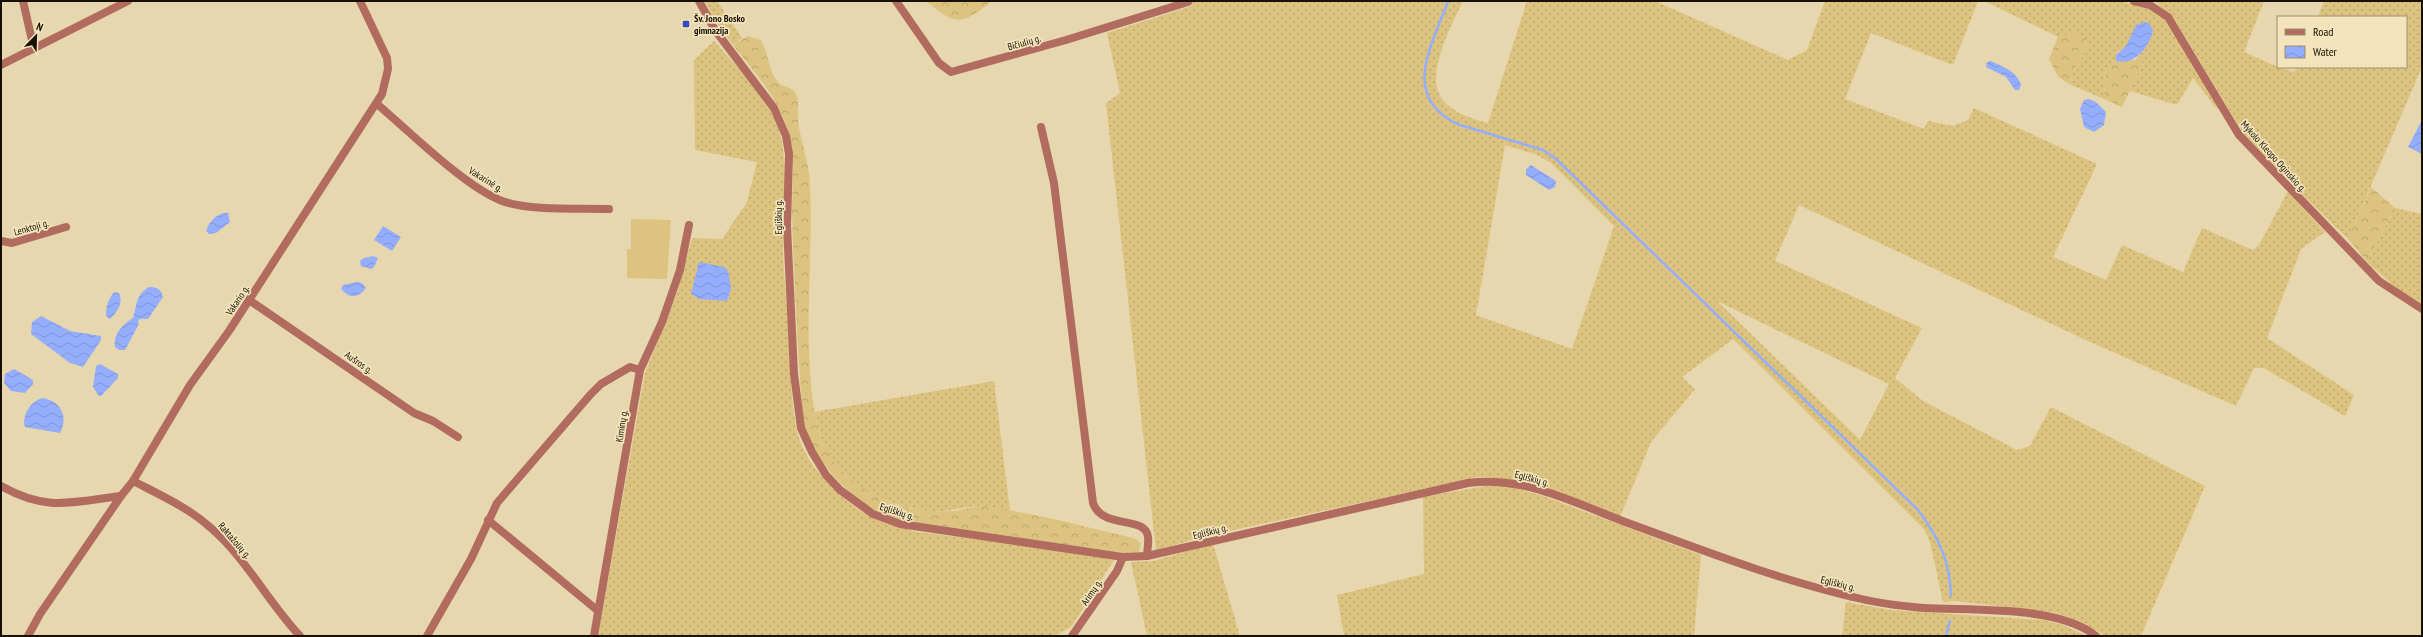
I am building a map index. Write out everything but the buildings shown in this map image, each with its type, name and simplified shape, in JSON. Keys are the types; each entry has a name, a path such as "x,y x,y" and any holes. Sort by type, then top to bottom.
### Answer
{"street":[{"path":"23,1 34,49"},
{"path":"1,65 128,1"},
{"name":"Vakario g.","path":"28,636 40,614 121,496 133,481 190,385 249,300 377,104 387,81 387,58 360,1"},
{"name":"Egliškių g.","path":"699,1 715,30 774,108 786,136 789,154 787,226 794,374 801,428 812,452 826,475 840,490 873,514 900,524 1123,557 1148,556 1468,483 1495,481 1510,482 1543,491 1719,556 1823,590 1886,604 1997,611 2052,617 2077,625 2096,636"},
{"name":"Bičiulių g.","path":"896,1 939,63 951,72 1066,40 1188,2"},
{"name":"Mykolo Kleopo Oginskio g.","path":"2134,1 2150,5 2168,16 2239,134 2268,167 2380,281 2422,309"},
{"name":"Vakarinė g.","path":"377,104 455,171 474,185 502,201 525,206 609,209"},
{"path":"1041,127 1051,161 1093,503 1096,511 1102,516 1138,525 1145,530 1148,537 1148,556"},
{"name":"Kiminų g.","path":"594,636 597,610 640,370 662,322 680,270 689,225"},
{"name":"Lenktoji g.","path":"1,241 12,243 66,227"},
{"name":"Aušros g.","path":"249,300 414,413 433,421 458,437"},
{"path":"427,636 471,559 497,503 601,384 622,371 630,368 640,370"},
{"name":"Raktažolių g.","path":"133,481 182,507 212,528 228,543 300,636"},
{"path":"1,486 27,498 49,504 121,496"},
{"path":"488,520 597,610"},
{"name":"Arimų g.","path":"1072,636 1117,570 1123,557"}],"green space":[{"path":"705,1 717,1 742,38 733,45 713,18"},
{"path":"926,1 992,1 973,15 959,20 952,19 945,15"},
{"path":"1191,1 1463,1 1442,50 1436,77 1437,89 1446,104 1457,112 1488,123 1527,1 1655,1 1788,60 1807,50 1825,1 1978,1 1953,65 1871,33 1845,99 1924,129 1928,121 1953,126 1968,120 1974,108 2097,164 2053,257 2106,280 2122,245 2183,272 2202,228 2253,250 2259,245 2288,191 2325,232 2301,249 2267,338 2354,395 2345,416 2264,368 2254,368 2236,406 2090,342 1799,205 1775,261 1922,328 1895,378 1923,401 2017,450 2030,446 2051,407 2205,486 2141,636 2105,636 2082,622 2057,613 1955,601 1943,602 1930,542 1924,529 1733,339 1682,377 1695,389 1651,442 1620,517 1533,485 1498,478 1479,477 1211,535 1156,550 1106,103 1120,93 1107,33 1192,6","holes":["1505,145 1537,155 1551,163 1614,226 1572,349 1476,315","1717,301 1889,384 1860,440"]},
{"path":"1984,1 2119,1 2146,7 2161,14 2219,106 2217,109 2193,78 2177,105 2130,91 2143,64 2138,57 2152,35 2150,24 2145,22 2126,46 2117,53 2116,61 2106,68 2104,99 2069,84 2077,64 2089,49 2086,41 2074,31 2058,37"},
{"path":"2155,1 2264,1 2244,52 2277,67 2277,68 2294,72 2296,68 2407,68 2407,16 2318,16 2324,1 2422,1 2422,67 2348,239 2259,152 2245,136 2176,22"},
{"path":"2074,31 2087,41 2089,49 2077,64 2069,84 2058,77 2049,59 2058,37"},
{"path":"748,36 761,40 772,72 778,82 794,91 797,98 799,128 807,163 810,185 811,234 809,358 811,383 817,426 826,450 832,459 847,476 857,484 876,496 897,505 911,509 933,511 954,511 980,507 1022,512 1134,538 1141,543 1139,552 1127,553 917,524 879,512 854,496 832,474 815,449 803,421 794,264 792,151 784,119 772,96 733,45"},
{"path":"714,41 761,96 776,121 780,133 784,158 783,259 794,416 800,441 805,453 821,476 842,497 865,514 887,524 917,532 1070,551 1114,560 1071,627 1054,636 598,636 645,373 677,293 692,238 722,239 747,202 757,162 695,150 694,60"},
{"path":"2138,57 2143,64 2122,107 2104,99 2106,68 2116,61 2135,60"},
{"path":"2371,187 2395,208 2367,262 2348,239"},
{"path":"2395,208 2422,214 2422,306 2396,288 2367,262"},
{"path":"631,219 671,220 667,279 627,278 627,249 631,249"},
{"path":"994,381 1010,511 978,506 943,511 913,509 898,505 869,492 856,484 834,463 824,446 814,412"},
{"path":"1491,485 1507,486 1543,496 1701,555 1694,636 1344,636 1337,595 1424,574 1423,497"},
{"path":"1213,544 1240,636 1147,636 1131,562 1153,561"},
{"path":"1846,602 1891,610 2043,620 2063,625 2087,636 1842,636"}],"water":[{"path":"2145,22 2150,24 2153,31 2145,49 2129,61 2116,61 2116,55 2126,46 2136,25"},
{"path":"1991,61 2009,70 2016,76 2021,85 2019,90 2015,90 2006,77 1986,67 1987,62"},
{"path":"2089,99 2096,102 2106,112 2104,125 2094,132 2084,127 2080,109 2084,100"},
{"path":"2422,120 2422,154 2408,147"},
{"path":"1531,165 1556,181 1555,187 1549,190 1526,175 1526,169"},
{"path":"228,213 230,222 216,233 209,234 206,231 211,222 215,217"},
{"path":"383,226 401,237 392,251 374,240"},
{"path":"373,256 378,258 374,267 371,269 361,266 360,261 364,258"},
{"path":"699,262 724,267 728,271 731,289 727,301 699,299 691,294"},
{"path":"357,282 362,283 366,288 360,294 351,296 341,289 343,285"},
{"path":"149,287 158,289 163,297 148,319 140,319 138,321 139,324 125,350 119,350 115,347 117,334 122,326 133,318 139,297 144,290"},
{"path":"114,292 119,293 121,300 117,310 110,319 106,316 106,309"},
{"path":"41,316 70,331 101,336 101,340 83,367 70,363 31,334 32,322"},
{"path":"100,364 118,374 118,378 101,396 99,396 93,387 96,366"},
{"path":"14,369 33,380 33,384 25,393 11,391 4,383 5,374"},
{"path":"42,398 54,402 61,410 64,421 60,433 25,427 24,418 28,410 34,402"}],"waterway":[{"path":"1448,1 1429,52 1425,69 1425,85 1429,99 1440,113 1457,124 1543,150 1556,159 1918,510 1932,530 1942,550 1946,561 1951,596"},
{"path":"1946,636 1950,621"}],"place":[{"name":"Šv. Jono Bosko gimnazija","path":"686,24"}]}
